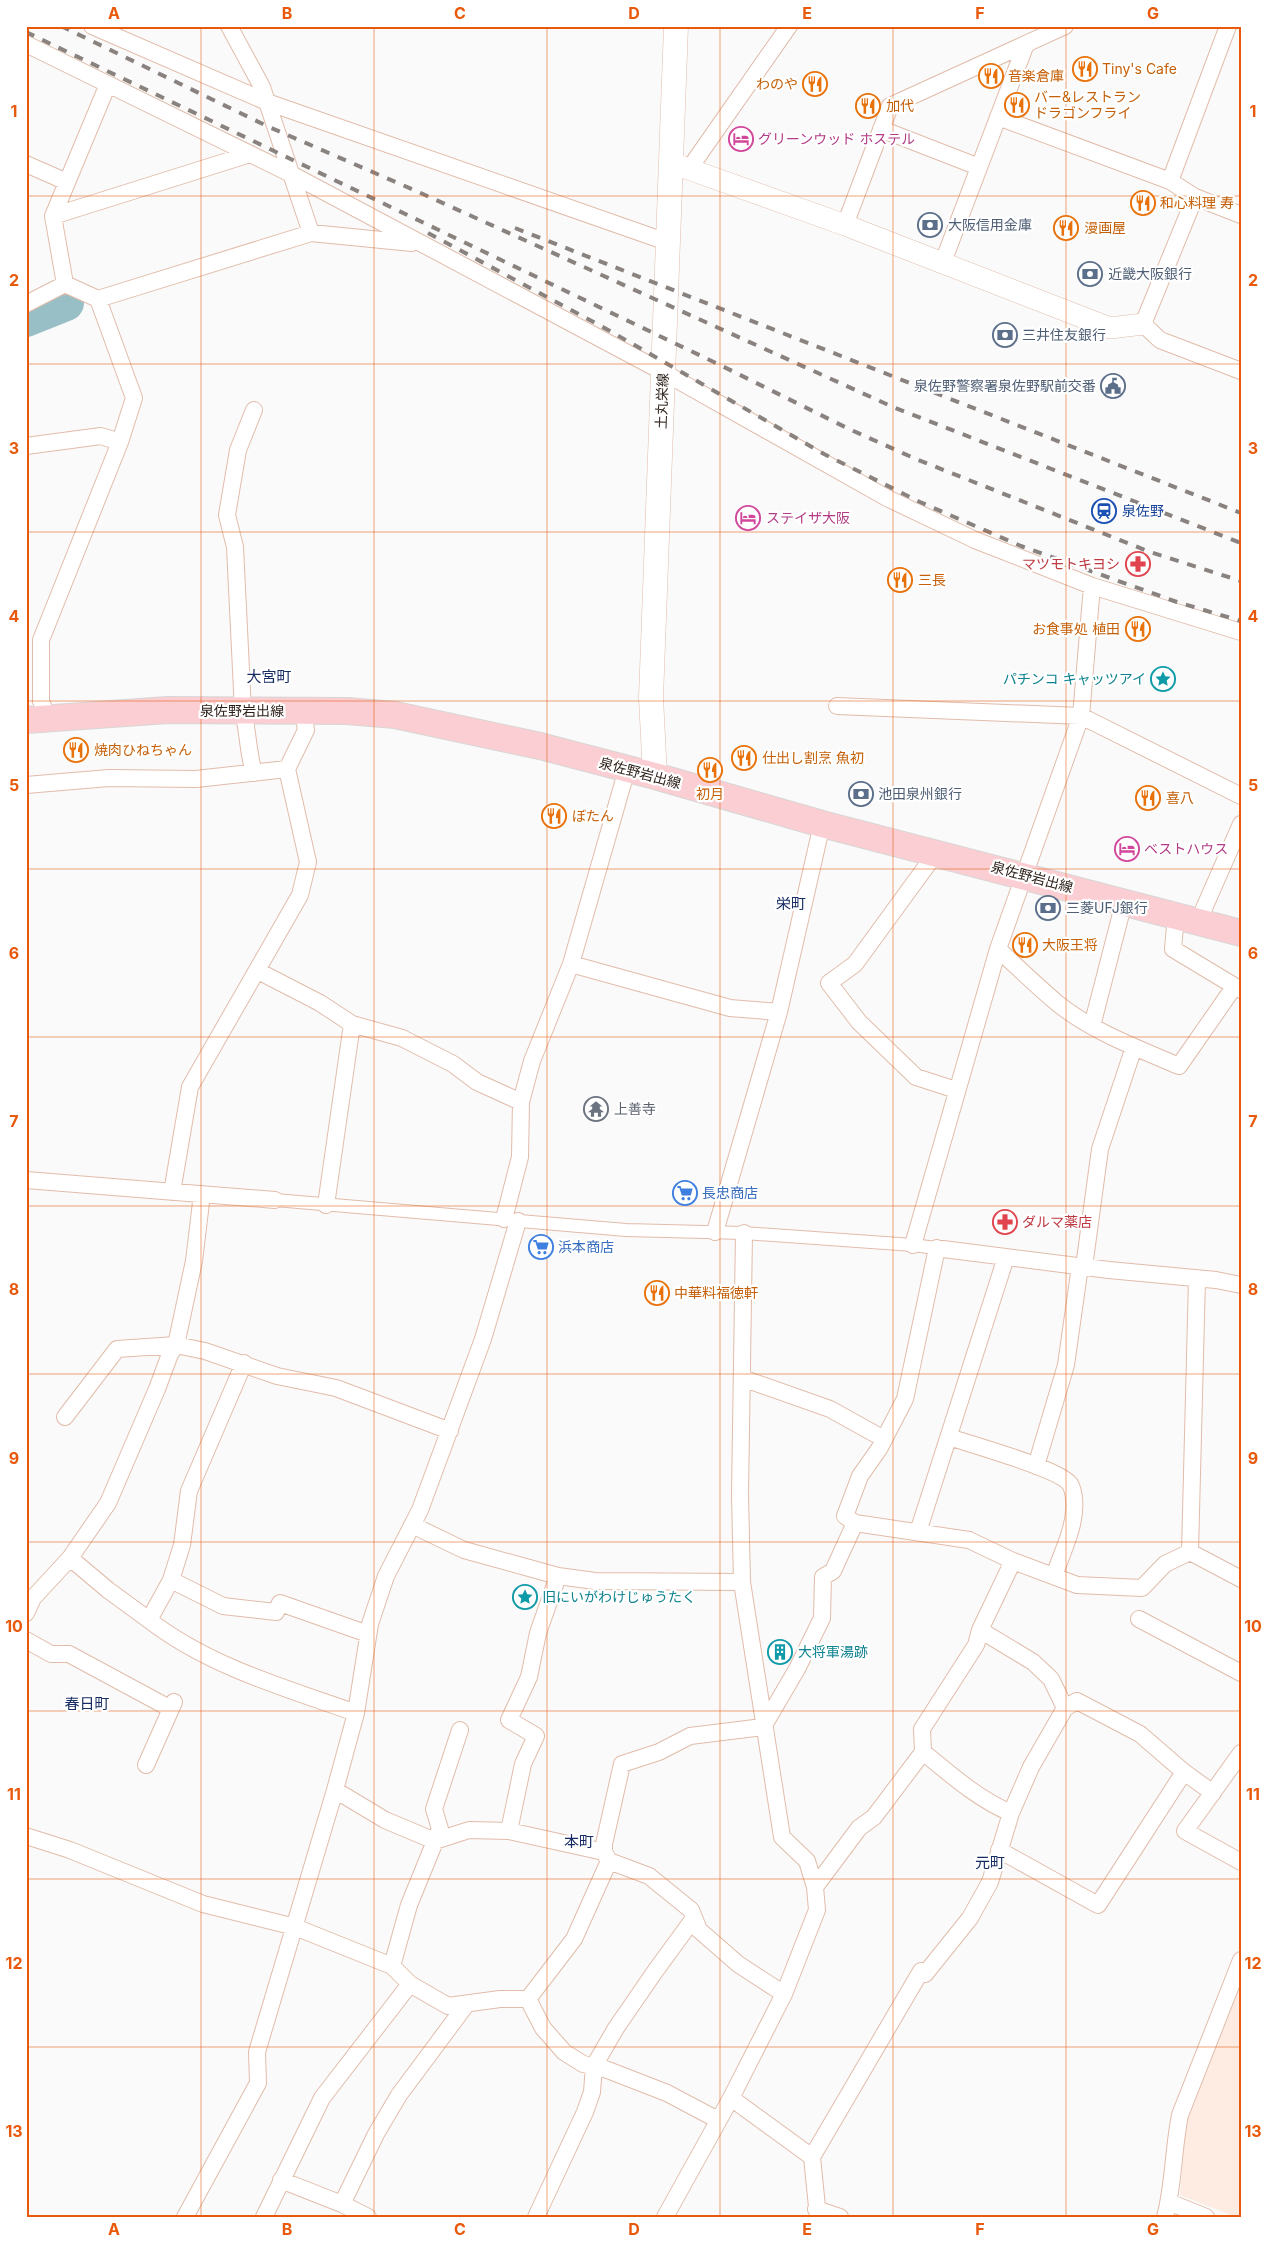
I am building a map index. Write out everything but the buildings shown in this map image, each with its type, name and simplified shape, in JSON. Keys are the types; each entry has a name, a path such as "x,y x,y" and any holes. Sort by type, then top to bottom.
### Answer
{"main road":[{"name":"土丸栄線","path":"655,776 651,698 667,242 681,166 676,26"},
{"name":"泉佐野岩出線","path":"37,720 168,710 347,711 395,715 540,746 655,776 822,824 1241,933"}],"street":[{"path":"92,26 267,102 667,242"},
{"path":"229,26 262,87 311,233"},
{"path":"789,26 681,166 845,225 1112,328 1144,324"},
{"path":"845,225 890,106 1064,26"},
{"path":"1170,181 1228,26"},
{"path":"26,44 291,174 663,372 886,498 975,540 1092,586 1241,632"},
{"path":"943,262 1026,44"},
{"path":"65,284 53,216 108,84"},
{"path":"998,117 1170,181 1195,197 1241,215"},
{"path":"881,129 979,167"},
{"path":"53,216 250,154"},
{"path":"26,164 67,182"},
{"path":"1144,324 1195,197"},
{"path":"65,284 98,299 311,233 420,244"},
{"path":"26,304 65,284"},
{"path":"37,720 41,701 41,640 120,442 134,398 98,299"},
{"path":"1144,324 1160,340 1241,372"},
{"path":"254,410 238,450 227,515 236,547 243,711 248,731 250,761 254,773"},
{"path":"26,446 101,436 120,442"},
{"path":"913,1245 998,949 1081,716 1092,586"},
{"path":"837,706 1081,716 1241,796"},
{"path":"172,1192 190,1087 300,895 308,862 287,769 306,730 303,712"},
{"path":"26,784 109,778 196,779 287,769"},
{"path":"185,2217 258,2083 257,2052 356,1713 368,1634 386,1576 420,1510 483,1340 511,1220 520,1157 521,1102 532,1061 570,964 627,769"},
{"path":"716,1232 779,1012 822,824"},
{"path":"998,949 1058,1004 1092,1026 1134,1047 1179,1066 1237,988 1172,949 1241,824"},
{"path":"936,853 855,964 829,983 859,1022 916,1077 956,1090"},
{"path":"1092,1026 1124,902"},
{"path":"570,964 730,1008 779,1012"},
{"path":"258,971 320,1003 352,1024 402,1038 453,1064 477,1082 521,1102"},
{"path":"326,1205 352,1024"},
{"path":"1036,1466 1066,1365 1100,1149 1134,1047"},
{"path":"26,1180 626,1230 744,1233 913,1245 1197,1278 1241,1285"},
{"path":"29,1601 70,1558 108,1503 170,1354 176,1345 194,1261 202,1194"},
{"path":"664,2217 731,2098 784,1994 817,1910 815,1887 807,1861 782,1837 763,1727 742,1582 740,1494 744,1233"},
{"path":"940,1249 905,1398 884,1439 860,1476 845,1516 855,1523 969,1540 1013,1561 1077,1585 1142,1588 1165,1564 1190,1552"},
{"path":"918,1532 1006,1257"},
{"path":"1190,1552 1197,1278"},
{"path":"65,1417 117,1349 176,1345 205,1350 277,1376 336,1388 450,1431"},
{"path":"148,1620 172,1580 182,1545 189,1491 244,1363"},
{"path":"742,1378 830,1409 884,1439"},
{"path":"949,1437 1019,1459 1070,1484 1074,1498 1074,1518 1054,1576"},
{"path":"763,1727 797,1669 822,1618 823,1577 834,1571 855,1523"},
{"path":"412,1525 464,1550 558,1576 595,1581 742,1582"},
{"path":"1190,1552 1241,1579"},
{"path":"70,1558 108,1590 172,1638 272,1683 356,1713"},
{"path":"815,1887 859,1828 874,1817 923,1752 922,1729 976,1645 980,1630 1013,1561"},
{"path":"509,1831 523,1764 536,1736 508,1720 529,1677 538,1633 558,1576"},
{"path":"172,1580 223,1606 276,1612 280,1603 368,1634"},
{"path":"1139,1619 1241,1674"},
{"path":"980,1630 1033,1662 1051,1679 1065,1708"},
{"path":"26,1640 51,1654 69,1654 173,1706 146,1765"},
{"path":"840,2217 817,2213 812,2156 923,1972 970,1918 990,1882 1011,1813 1031,1767 1065,1708 1076,1701 1140,1734 1184,1772 1213,1793"},
{"path":"528,1999 574,1939 607,1856 604,1844 622,1764 658,1752 690,1736 763,1727"},
{"path":"392,1966 409,1905 440,1829 434,1809 460,1730"},
{"path":"923,1752 971,1791 991,1804 1011,1813"},
{"path":"1241,1754 1185,1831 1241,1862"},
{"path":"999,1850 1098,1905 1184,1772"},
{"path":"335,1790 385,1820 435,1841 469,1830 509,1831 607,1856 649,1876 691,1910 699,1930 738,1964 784,1994"},
{"path":"26,1836 70,1850 203,1904 295,1926 392,1966 410,1984 448,2006 500,1999 528,1999"},
{"path":"536,2217 585,2112 592,2092 594,2066 636,1999 694,1918"},
{"path":"1206,2217 1167,2210 1175,2137 1180,2115 1241,1960"},
{"path":"264,2217 322,2098 410,1984"},
{"path":"528,1999 543,2028 564,2052 583,2064 594,2066 667,2092 718,2120"},
{"path":"337,2207 399,2095 466,2005"},
{"path":"731,2098 777,2129 812,2156"},
{"path":"281,2180 337,2207 368,2217"}],"shaded area":[{"path":"1241,1977 1241,2217 1236,2217 1180,2195 1186,2123"}],"waterway":[{"path":"26,319 66,303"}],"railway":[{"path":"61,26 269,127 414,190 893,407 1241,543"},
{"path":"26,32 720,365 849,429 916,459 1150,552 1241,581"},
{"path":"515,228 1241,513"},
{"path":"428,233 610,331 824,454 920,502 1021,546 1177,602 1241,621"}],"place":[{"name":"Tiny's Cafe","path":"1085,69"},
{"name":"音楽倉庫","path":"991,76"},
{"name":"わのや","path":"815,84"},
{"name":"バー&レストラン ドラゴンフライ","path":"1017,105"},
{"name":"加代","path":"868,106"},
{"name":"グリーンウッド ホステル","path":"741,139"},
{"name":"和心料理 寿","path":"1143,203"},
{"name":"大阪信用金庫","path":"930,225"},
{"name":"漫画屋","path":"1066,228"},
{"name":"近畿大阪銀行","path":"1090,274"},
{"name":"三井住友銀行","path":"1005,335"},
{"name":"泉佐野警察署泉佐野駅前交番","path":"1113,386"},
{"name":"泉佐野","path":"1104,511"},
{"name":"ステイザ大阪","path":"748,518"},
{"name":"マツモトキヨシ","path":"1138,564"},
{"name":"三長","path":"900,580"},
{"name":"お食事処 植田","path":"1138,629"},
{"name":"パチンコ キャッツアイ","path":"1163,679"},
{"name":"焼肉ひねちゃん","path":"76,750"},
{"name":"仕出し割烹 魚初","path":"744,758"},
{"name":"初月","path":"710,770"},
{"name":"池田泉州銀行","path":"861,794"},
{"name":"喜八","path":"1148,798"},
{"name":"ぼたん","path":"554,816"},
{"name":"ベストハウス","path":"1127,849"},
{"name":"三菱UFJ銀行","path":"1048,908"},
{"name":"大阪王将","path":"1025,945"},
{"name":"上善寺","path":"596,1109"},
{"name":"長忠商店","path":"685,1193"},
{"name":"ダルマ薬店","path":"1005,1222"},
{"name":"浜本商店","path":"541,1247"},
{"name":"中華料福徳軒","path":"657,1293"},
{"name":"旧にいがわけじゅうたく","path":"525,1597"},
{"name":"大将軍湯跡","path":"780,1652"}],"district":[{"name":"大宮町","path":"269,677"},
{"name":"栄町","path":"791,904"},
{"name":"春日町","path":"87,1704"},
{"name":"本町","path":"579,1842"},
{"name":"元町","path":"990,1863"}]}
